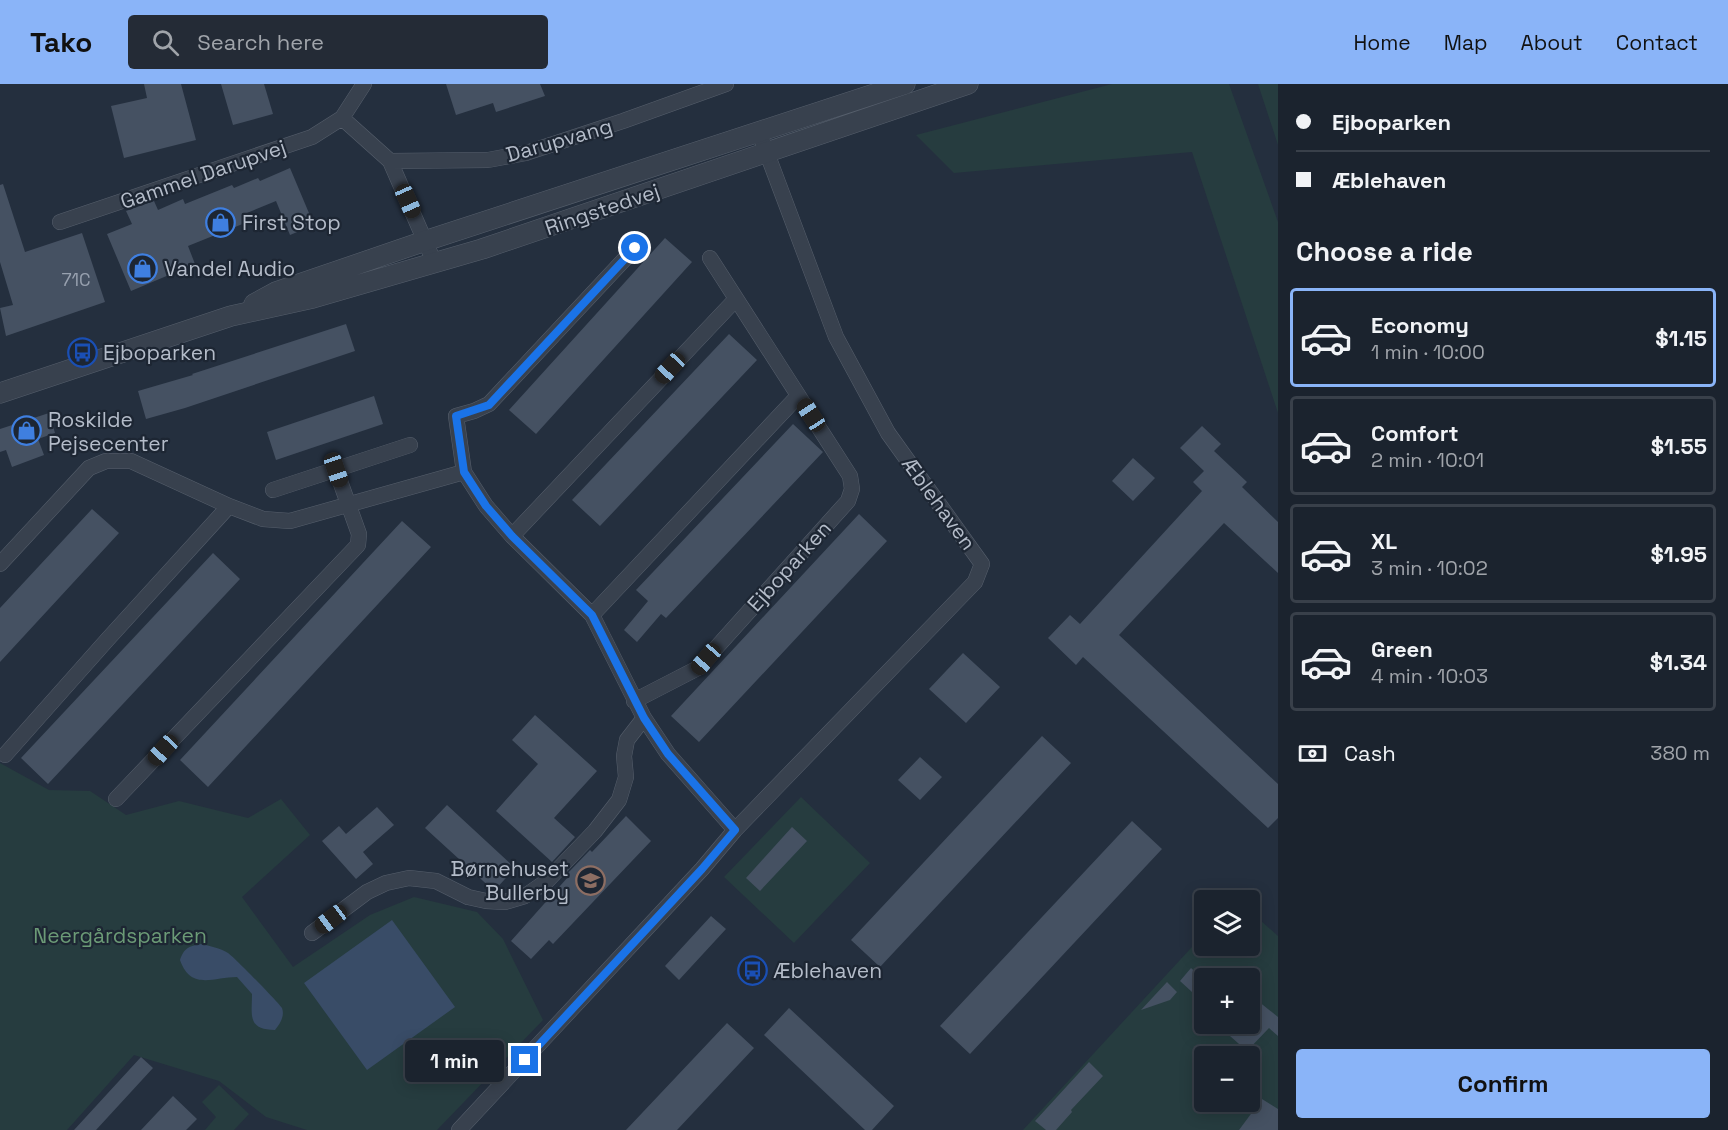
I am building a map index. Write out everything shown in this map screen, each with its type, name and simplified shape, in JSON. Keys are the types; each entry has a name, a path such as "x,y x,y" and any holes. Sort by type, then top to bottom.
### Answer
{"street":[{"name":"Gammel Darupvej","path":"60,222 312,137 342,118 364,84"},
{"name":"Darupvang","path":"390,160 488,160 526,153 726,84"},
{"name":"Ringstedvej","path":"231,316 276,292 425,240 905,84"},
{"name":"Ringstedvej","path":"0,393 231,316 313,298 435,264 968,84"},
{"path":"342,118 390,160 435,264"},
{"name":"Æblehaven","path":"459,1130 702,869 735,830 975,582 982,564 888,433 836,337 759,132"},
{"path":"635,248 489,405 456,416 464,472 486,506 512,536 592,615 644,718 668,754 735,830"},
{"name":"Ejboparken","path":"634,701 698,668 848,501 852,489 850,476 710,258"},
{"path":"512,536 736,299"},
{"path":"592,615 798,396"},
{"path":"273,490 410,446"},
{"path":"0,564 89,468 106,461 131,461 263,519 290,521 464,472"},
{"path":"116,799 358,544 359,534 336,470"},
{"path":"5,755 106,640 229,506"},
{"path":"312,933 367,892 386,883 409,878 436,881 468,897 486,901 505,902 525,896 555,873 595,831 620,800 626,777 624,756 627,740 644,718"}],"green space":[{"path":"1112,84 1229,84 1278,222 1278,413 1192,152 954,173 916,135"},
{"path":"1258,84 1278,84 1278,145"},
{"name":"Neergårdsparken","path":"0,763 49,790 90,791 126,815 179,801 248,818 281,799 310,835 242,897 293,967 370,915 414,897 477,912 503,939 543,1020 437,1130 307,1130 266,1117 219,1081 134,1055 67,1130 0,1130"},
{"path":"801,797 870,863 794,943 724,877"},
{"path":"1260,920 1278,936 1278,1130 1023,1130 1194,945 1194,956 1260,956"},
{"path":"219,1085 249,1114 234,1130 205,1130 216,1117 202,1102"}],"water":[{"path":"392,920 455,1007 367,1070 304,983"},
{"path":"201,944 228,953 282,1008 282,1017 275,1030 255,1024 252,1015 252,994 237,977 204,980 190,976 180,960 185,950"}],"building":[{"path":"144,84 181,84 196,140 124,158 111,106 147,98"},
{"path":"221,84 264,84 273,114 233,125"},
{"path":"446,84 540,84 545,96 496,112 493,103 456,115"},
{"path":"290,168 314,225 290,235 276,201 242,215 245,223 188,246 195,264 131,291 107,234 132,224 126,211 154,201 158,210 183,199 185,204 232,185 234,188 258,178 260,181"},
{"path":"3,184 25,252 82,233 105,302 6,336 0,308 13,305 0,262 0,185"},
{"path":"665,238 692,262 536,434 509,410"},
{"path":"346,324 355,351 146,419 138,391"},
{"path":"729,334 757,360 600,526 572,500"},
{"path":"374,396 383,424 276,460 267,432"},
{"name":"Roskilde Pejsecenter","path":"49,413 55,433 38,439 44,455 12,467 6,450 0,452 0,429"},
{"path":"793,424 823,452 666,618 661,614 637,642 624,630 648,601 636,590"},
{"path":"1202,426 1221,444 1214,451 1247,482 1242,487 1278,522 1278,573 1224,523 1119,635 1278,784 1278,818 1268,828 1083,657 1076,665 1048,638 1070,615 1080,624 1202,491 1193,482 1204,471 1180,448"},
{"path":"1133,458 1155,478 1133,501 1112,481"},
{"path":"92,509 119,533 0,662 0,608"},
{"path":"859,514 887,541 699,742 671,716"},
{"path":"402,521 431,547 208,787 180,760"},
{"path":"213,553 240,579 48,784 21,758"},
{"path":"963,653 1000,687 966,723 929,689"},
{"path":"535,715 597,771 554,818 575,837 552,862 496,811 538,764 512,740"},
{"path":"1042,736 1071,763 880,967 851,940"},
{"path":"920,757 942,777 920,800 898,780"},
{"path":"447,805 515,868 494,891 425,828"},
{"path":"377,807 394,825 363,852 373,864 356,879 322,841 339,826 346,834"},
{"name":"Børnehuset Bullerby","path":"626,816 651,841 553,944 549,940 531,959 511,941 568,877 566,875 590,850 592,852"},
{"path":"1132,821 1162,849 970,1054 940,1026"},
{"path":"792,827 807,841 760,891 746,878"},
{"path":"711,916 726,929 679,980 665,966"},
{"path":"1191,968 1194,971 1194,994 1180,981"},
{"path":"1167,982 1177,992 1170,1000 1141,1010"},
{"path":"1260,1003 1278,1017 1278,1036 1269,1028 1252,1046 1241,1046 1230,1036 1232,1034 1260,1034"},
{"path":"789,1008 894,1106 872,1130 865,1130 764,1035"},
{"path":"727,1023 754,1048 677,1130 626,1130"},
{"path":"141,1057 153,1068 96,1130 74,1130"},
{"path":"1089,1062 1103,1076 1071,1110 1072,1112 1056,1130 1046,1130 1035,1121"},
{"path":"173,1096 197,1119 186,1130 141,1130"},
{"path":"1262,1099 1278,1109 1278,1130 1239,1130 1252,1112 1260,1112"}],"place":[{"name":"First Stop","path":"221,222"},
{"name":"Vandel Audio","path":"143,268"},
{"name":"Ejboparken","path":"82,352"},
{"name":"Roskilde Pejsecenter","path":"27,431"},
{"name":"Børnehuset Bullerby","path":"590,880"},
{"name":"Æblehaven","path":"752,970"}],"route":[{"path":"525,1060 702,869 735,830 668,754 644,718 592,615 512,536 486,506 464,472 456,416 489,405 635,248"}]}
